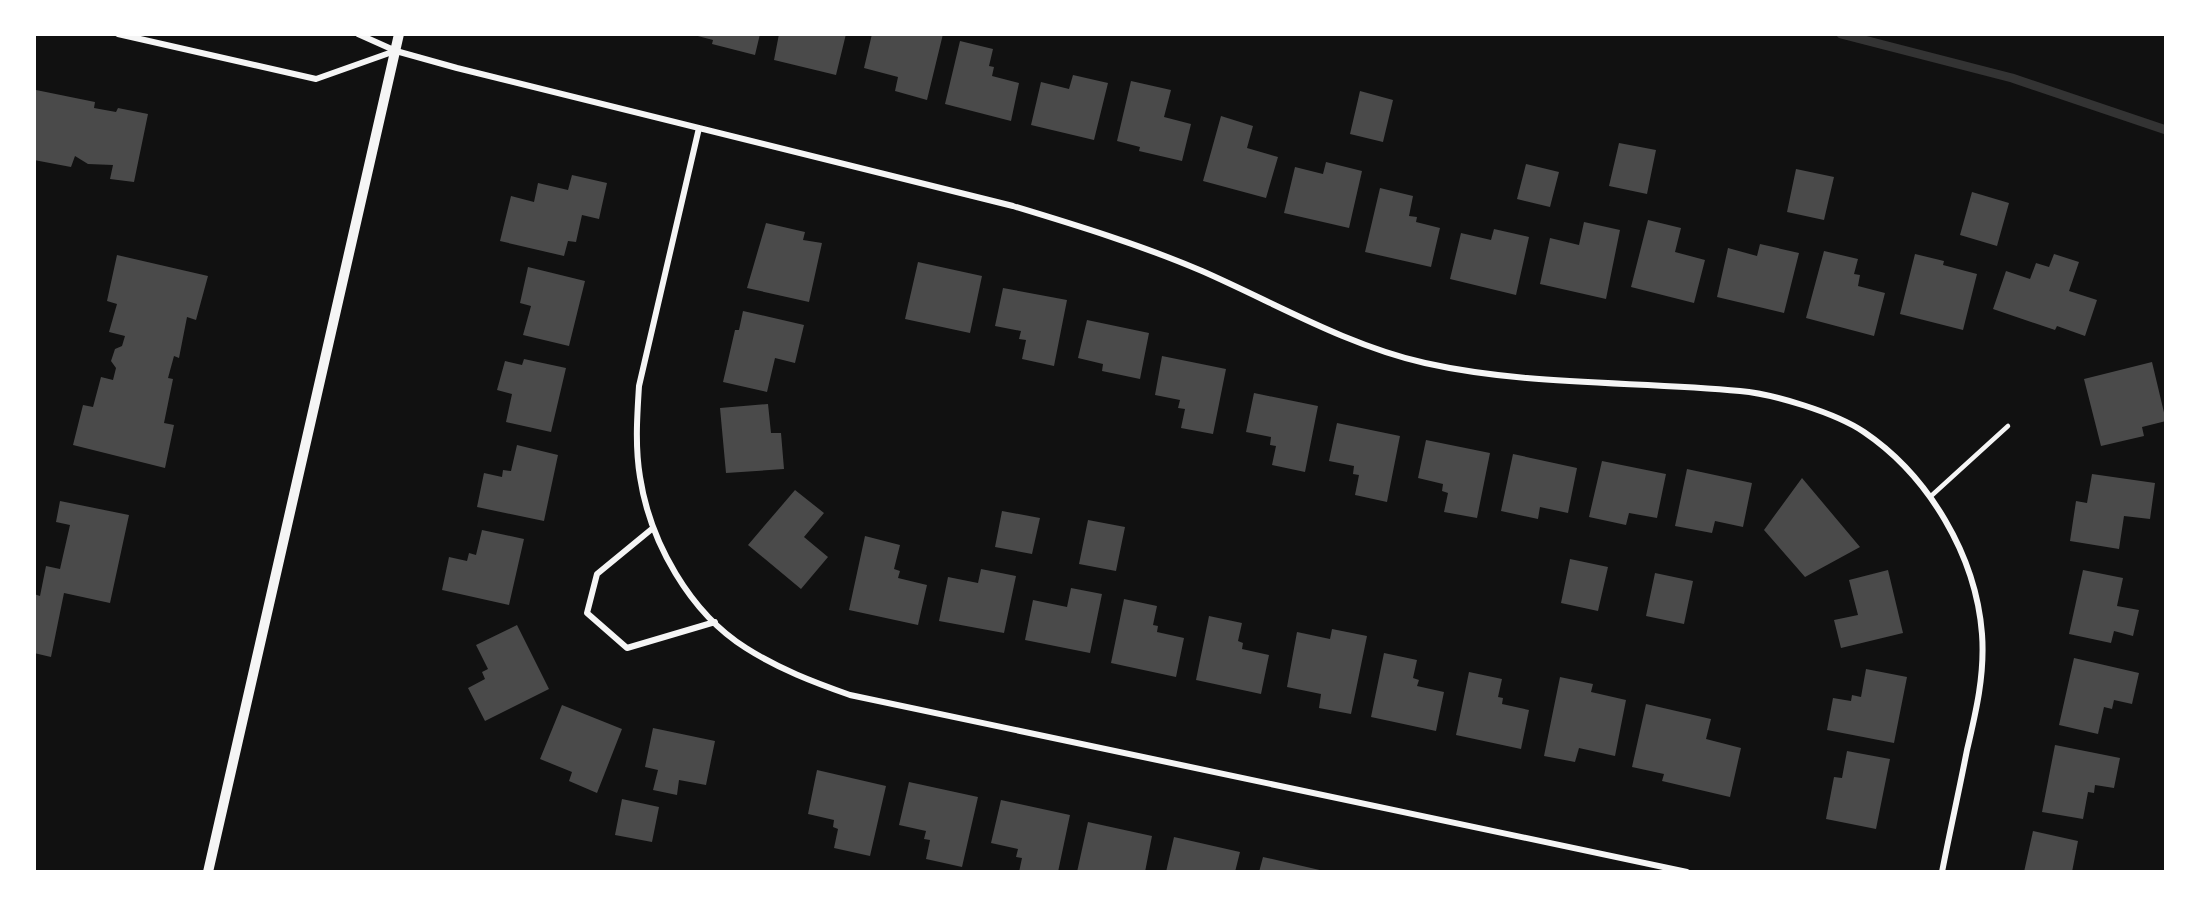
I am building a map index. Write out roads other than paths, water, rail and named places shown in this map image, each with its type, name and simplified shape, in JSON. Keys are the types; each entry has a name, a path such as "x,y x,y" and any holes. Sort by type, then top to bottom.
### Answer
{"street":[{"path":"118,34 316,79 396,51"},
{"path":"358,34 396,51 1012,206 1083,227 1199,270 1339,335 1421,362 1513,377 1744,391 1798,404 1863,431 1902,464 1930,497 1957,543 1974,583 1982,634 1981,686 1942,872"},
{"path":"208,872 399,34"},
{"path":"699,128 639,386 636,427 640,478 653,528 672,568 704,611 744,648 792,675 850,695 1687,872"},
{"path":"653,528 597,574 587,613 627,648 715,622"}],"lane":[{"path":"1930,497 2008,426"}],"waterway":[{"path":"1841,34 2012,78 2166,130"}]}
